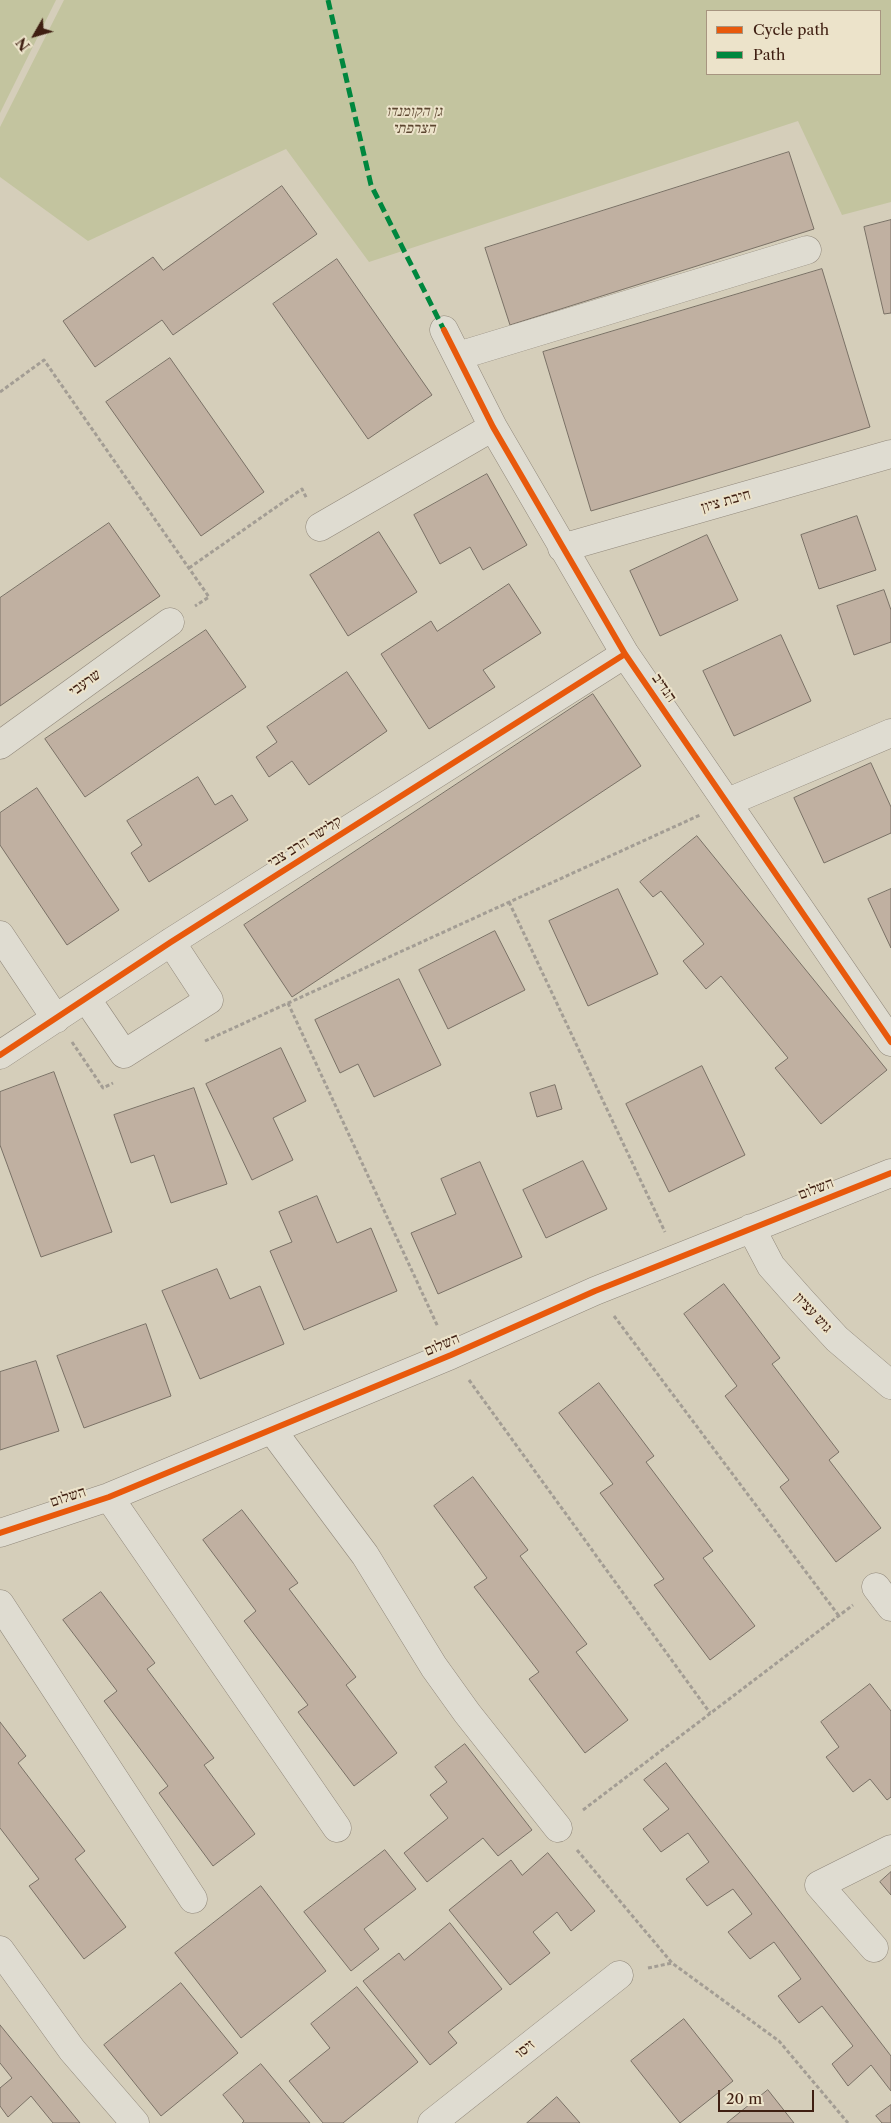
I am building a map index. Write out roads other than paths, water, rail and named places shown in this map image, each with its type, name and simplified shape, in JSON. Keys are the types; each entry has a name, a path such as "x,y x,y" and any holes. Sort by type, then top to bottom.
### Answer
{"street":[{"path":"458,356 807,250"},
{"name":"הנדיב","path":"444,330 493,427 625,654 891,1042"},
{"path":"320,527 493,427"},
{"name":"חיבת ציון","path":"562,548 891,454"},
{"name":"שרעבי","path":"0,745 170,622"},
{"name":"קלישר הרב צבי","path":"0,1055 172,942 625,654"},
{"path":"728,802 891,733"},
{"path":"0,935 56,1019"},
{"path":"86,998 124,1054 209,1000 172,942"},
{"name":"השלום","path":"0,1533 109,1497 272,1430 595,1291 891,1173"},
{"name":"גוש עציון","path":"751,1228 771,1266 802,1301 837,1339 891,1385"},
{"path":"272,1430 365,1555 434,1667 467,1713 558,1828"},
{"path":"109,1497 337,1828"},
{"path":"0,1604 193,1899"},
{"path":"874,1948 819,1885 891,1849"},
{"path":"0,1950 72,2050 135,2123"},
{"name":"זיסו","path":"432,2123 619,1975"}],"park label":[{"name":"גן הקומנדו הצרפתי","path":"414,120"}]}
